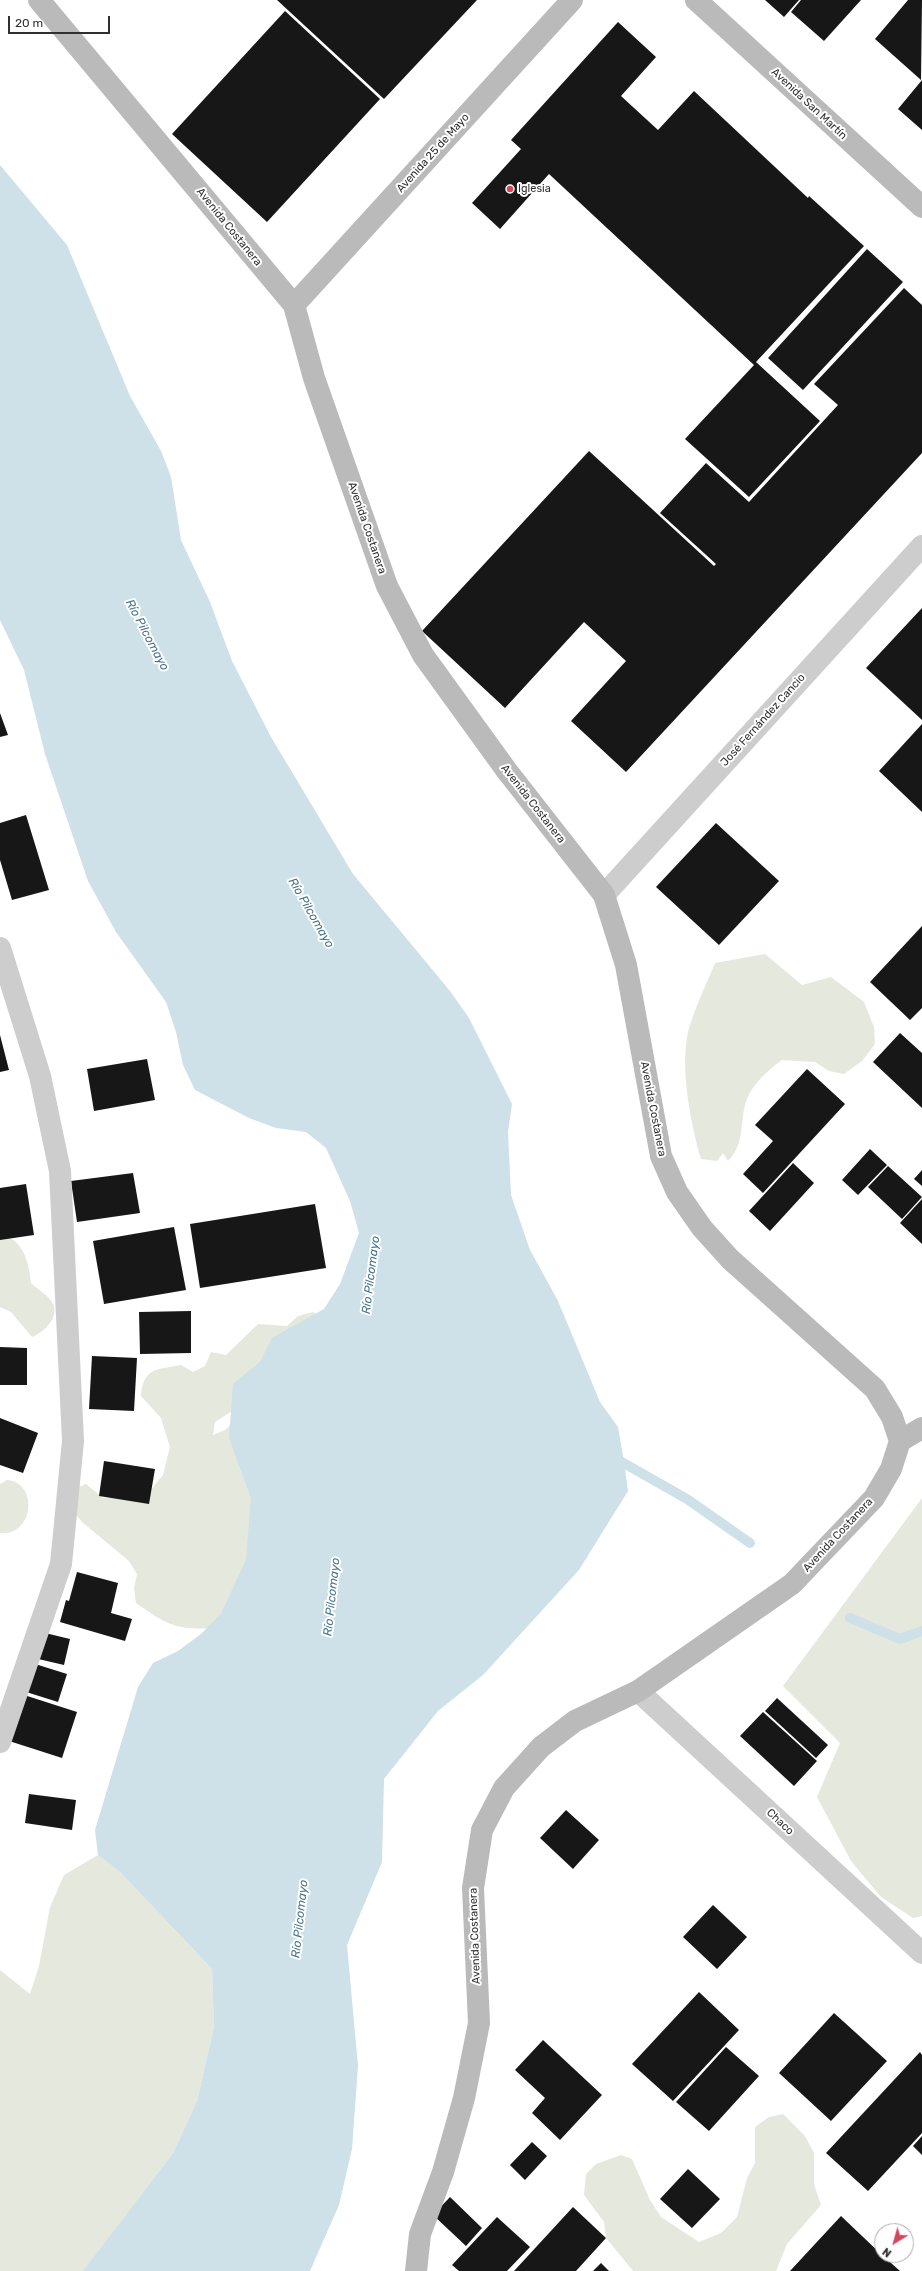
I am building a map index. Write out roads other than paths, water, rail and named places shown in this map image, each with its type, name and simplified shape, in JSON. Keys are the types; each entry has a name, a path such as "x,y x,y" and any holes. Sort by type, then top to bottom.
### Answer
{"street":[{"name":"Avenida Costanera","path":"39,0 294,305 314,378 387,586 423,655 507,771 604,895 626,965 661,1156 677,1192 702,1228 730,1259 875,1388 892,1417 900,1441 891,1469 874,1498 792,1584 638,1691 575,1722 541,1747 504,1788 482,1830 473,1888 479,2023 457,2121 443,2172 420,2234 416,2271"},
{"name":"Avenida 25 de Mayo","path":"294,305 572,0"},
{"name":"Avenida San Martín","path":"696,0 922,208"},
{"name":"José Fernández Cancio","path":"604,895 922,546"},
{"path":"0,948 40,1076 60,1171 73,1441 61,1564 0,1742"},
{"path":"900,1441 922,1428"},
{"name":"Chaco","path":"638,1691 922,1953"}],"water":[{"name":"Río Pilcomayo","path":"0,165 67,245 130,396 161,451 171,477 181,540 210,602 232,661 271,737 353,874 450,991 469,1018 512,1104 508,1132 511,1195 530,1250 558,1301 600,1402 618,1427 624,1462 628,1491 579,1570 483,1675 438,1711 384,1779 382,1862 347,1945 358,2066 352,2149 339,2205 310,2271 83,2271 173,2153 197,2101 214,2027 212,1969 120,1872 98,1855 95,1830 138,1687 153,1663 178,1651 201,1634 221,1614 246,1560 251,1498 229,1438 233,1384 260,1362 272,1338 324,1309 340,1284 359,1233 350,1201 326,1148 306,1132 276,1128 249,1118 195,1090 183,1065 176,1032 166,1002 116,932 88,881 45,754 24,670 0,620"}],"waterway":[{"path":"613,1457 687,1499 750,1543"},
{"path":"850,1618 900,1639 922,1631"}],"place":[{"name":"Iglesia","path":"510,189"}]}
